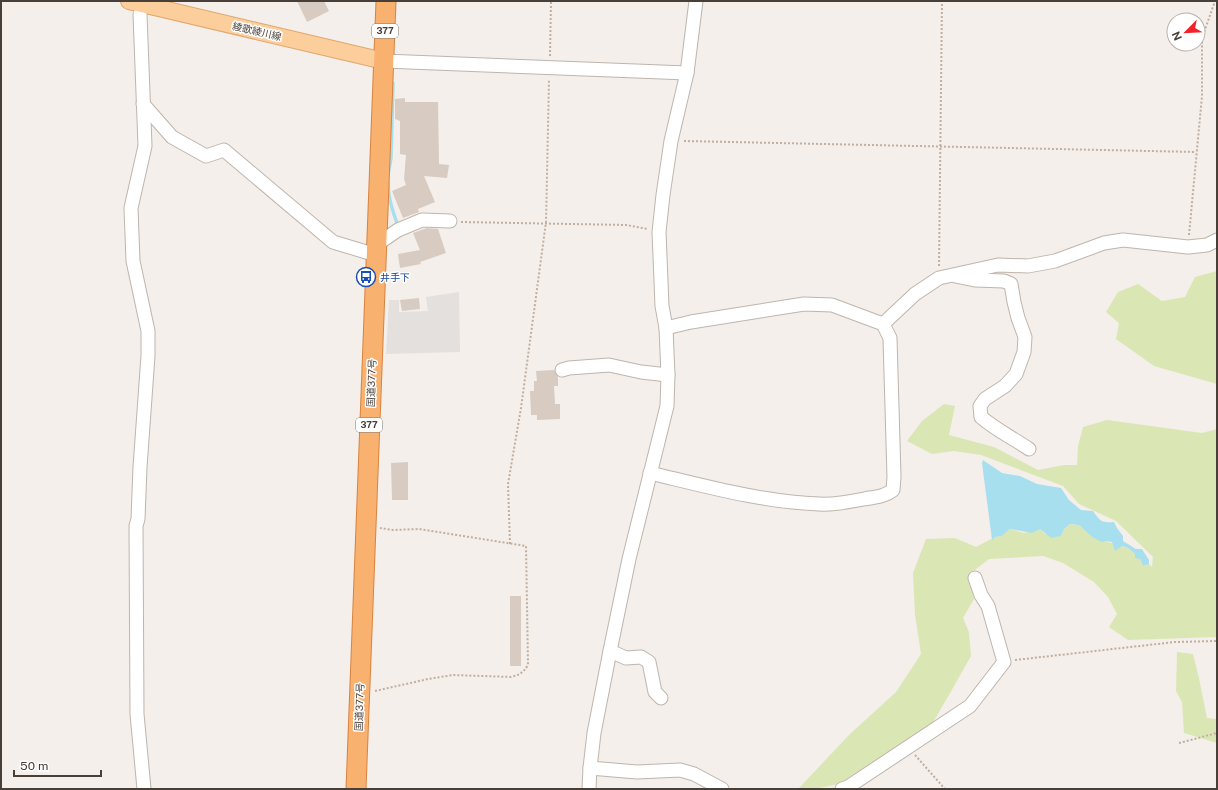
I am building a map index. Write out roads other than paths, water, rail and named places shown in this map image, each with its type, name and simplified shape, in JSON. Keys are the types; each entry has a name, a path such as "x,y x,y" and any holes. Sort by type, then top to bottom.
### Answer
{"highway":[{"name":"国道377号","path":"356,789 386,1"}],"main road":[{"name":"綾歌綾川線","path":"130,1 384,61"}],"street":[{"path":"589,789 594,733 610,651 629,559 667,406 668,375 666,328 662,306 659,232 663,195 672,141 687,73 696,1"},
{"path":"140,14 145,146 131,208 133,261 148,331 148,356 138,519 136,526 137,714 144,789"},
{"path":"384,61 687,73"},
{"path":"143,104 172,137 206,156 224,150 333,242 376,250 398,230 422,220 450,221"},
{"path":"883,324 915,294 944,276 998,265 1028,266 1055,262 1104,243 1123,240 1188,247 1207,245 1217,240"},
{"path":"944,276 975,280 1004,281 1011,284 1018,318 1025,337 1024,352 1016,374 1005,386 985,399 980,406 981,417 993,427 1029,449"},
{"path":"650,473 738,493 773,499 819,504 842,503 886,496 893,490 894,477 890,338 883,324 832,305 804,304 691,322 666,328"},
{"path":"562,370 569,368 609,365 641,372 668,375"},
{"path":"842,789 848,787 970,706 1004,662 988,606 981,595 975,578"},
{"path":"610,651 626,658 641,657 649,662 655,692 661,698"},
{"path":"590,768 637,772 680,770 694,774 722,789"}],"water":[{"path":"983,460 1002,473 1020,476 1037,484 1061,488 1069,500 1081,510 1093,511 1103,522 1114,522 1123,536 1123,541 1136,549 1142,549 1149,560 1149,564 1143,566 1140,559 1135,558 1135,554 1128,548 1122,546 1115,551 1112,542 1102,542 1092,537 1079,525 1070,524 1064,529 1061,536 1051,538 1040,529 1032,533 1010,529 1002,536 995,537 992,540 982,463"}],"waterway":[{"path":"388,175 391,158 393,83"},
{"path":"388,183 390,200 398,226"}],"place":[{"name":"井手下","path":"366,277"}]}
